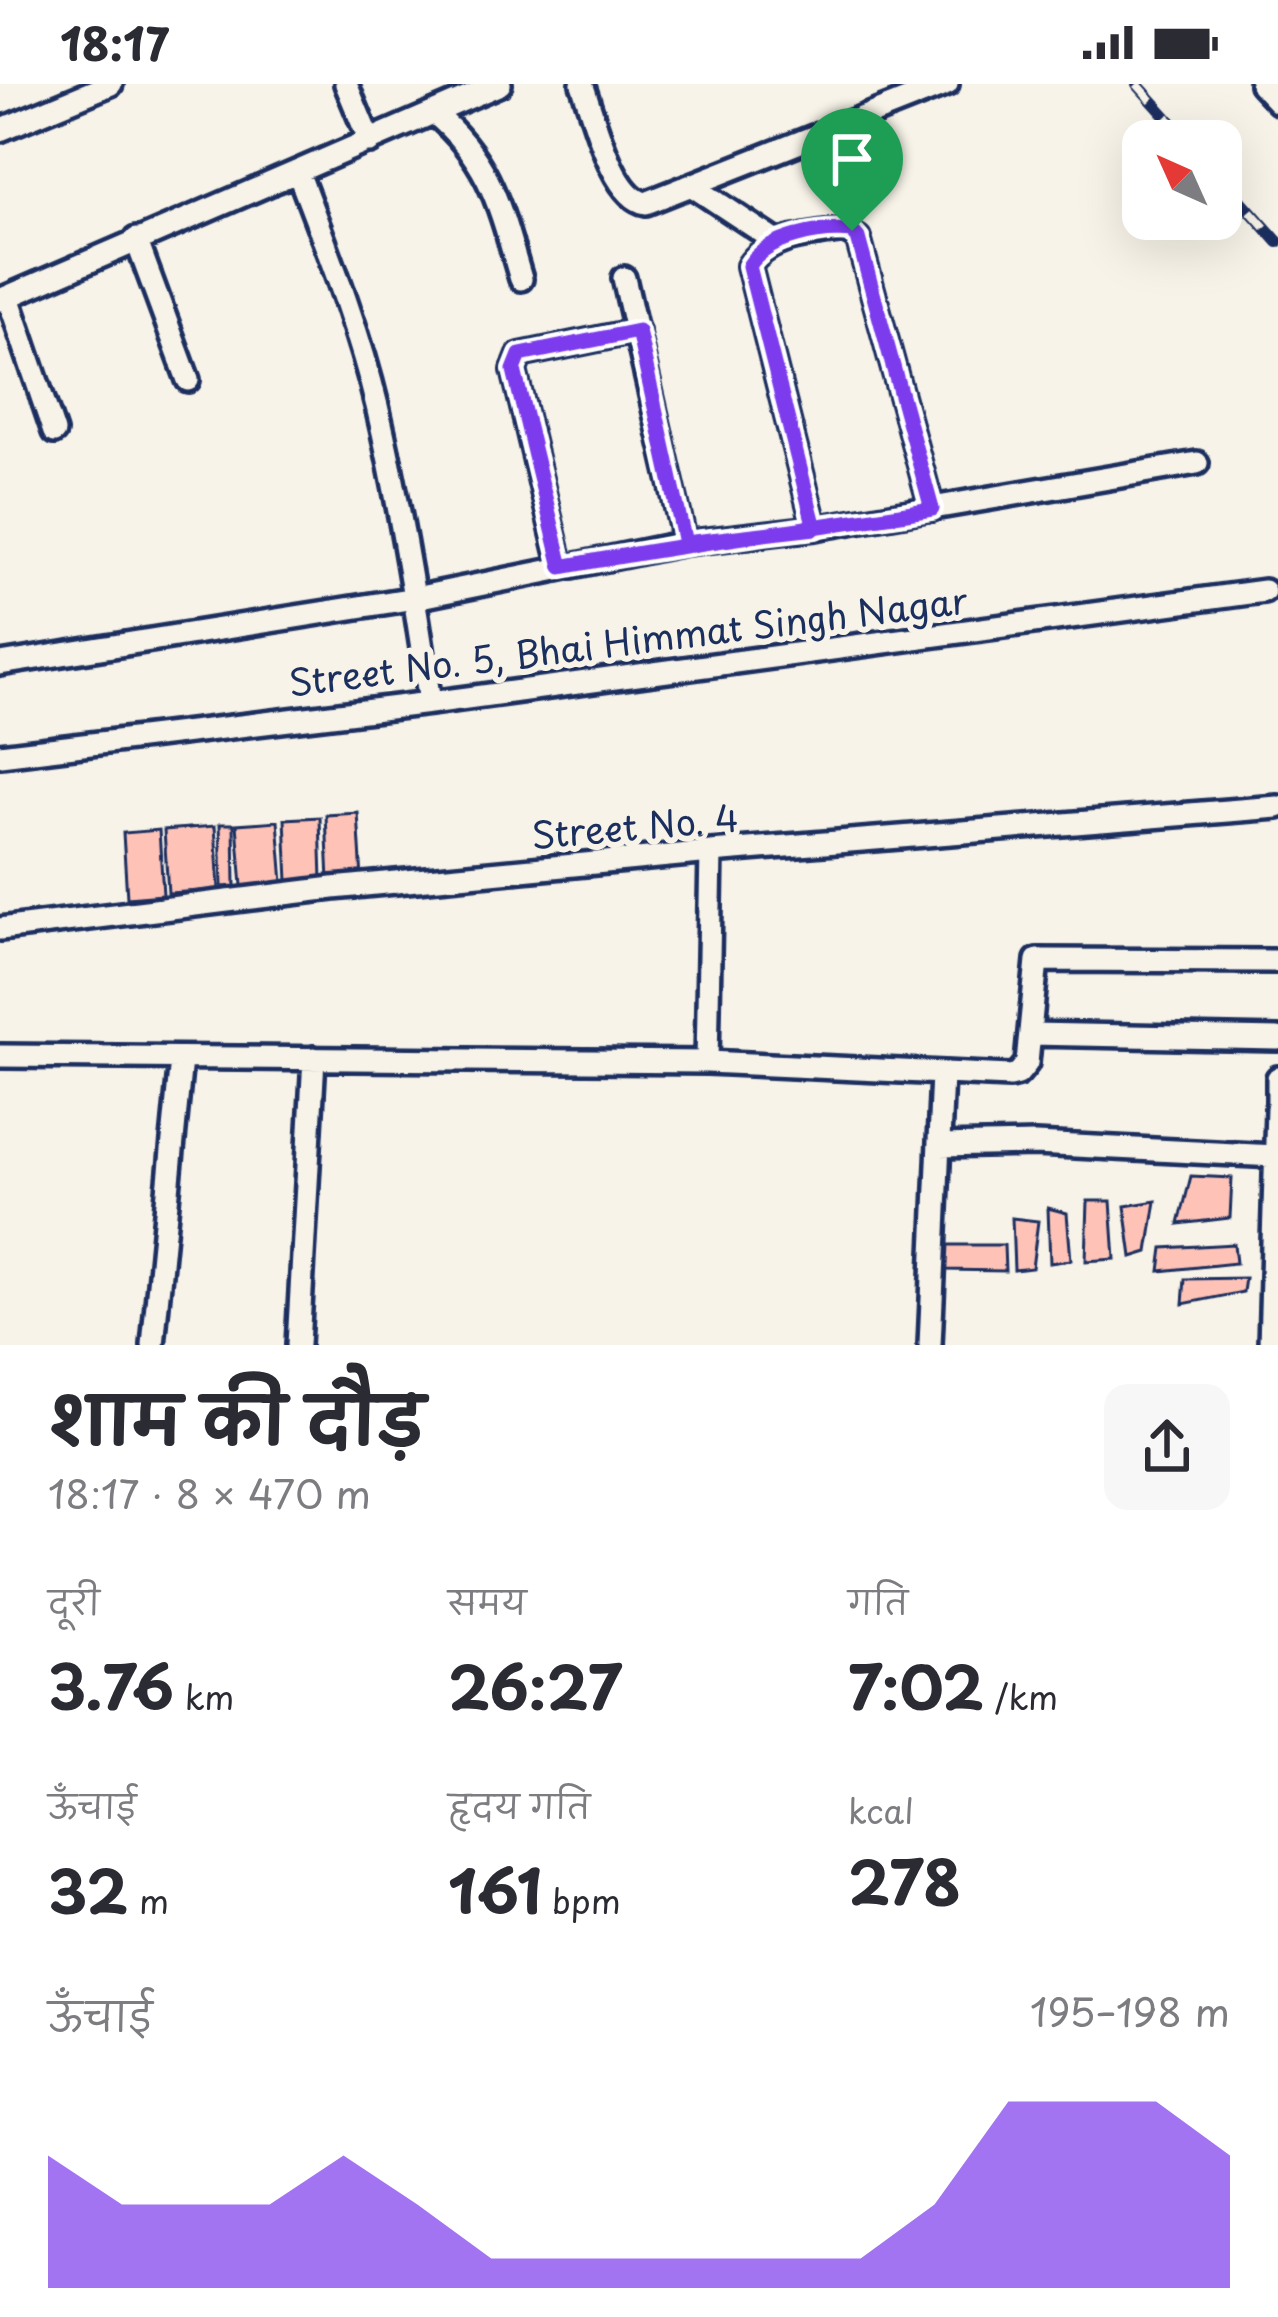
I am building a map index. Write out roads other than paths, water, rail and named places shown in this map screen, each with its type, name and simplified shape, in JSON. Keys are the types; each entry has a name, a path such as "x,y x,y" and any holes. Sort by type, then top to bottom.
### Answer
{"street":[{"path":"0,130 111,84"},
{"path":"346,84 370,142"},
{"path":"54,432 4,298 500,84"},
{"path":"582,84 620,186 633,200 646,202 947,84"},
{"path":"1261,84 1278,102"},
{"path":"434,113 477,156 498,204 521,279"},
{"path":"298,172 342,288 377,405 415,598 430,703"},
{"path":"694,187 777,242"},
{"path":"815,528 749,273 755,256 777,242 844,230 858,238 932,509"},
{"path":"136,239 188,380"},
{"path":"624,278 685,543"},
{"path":"562,567 515,362 520,355 638,331"},
{"path":"0,664 415,598 685,543 815,528 1197,463"},
{"name":"Street No. 5, Bhai Himmat Singh Nagar","path":"0,754 430,703 1264,591"},
{"name":"Street No. 4","path":"0,929 333,888 1278,807"},
{"path":"707,1062 711,852"},
{"path":"0,1056 707,1062 1018,1074 1027,1063 1035,963 1043,958 1278,961"},
{"path":"1031,1034 1278,1039"},
{"path":"298,1345 314,1058"},
{"path":"152,1345 181,1059"},
{"path":"930,1345 942,1074"},
{"path":"1270,1345 1278,1078"},
{"path":"940,1146 1034,1144 1275,1156"}],"railway":[{"path":"1137,84 1169,120"},
{"path":"1242,202 1278,242"}]}
